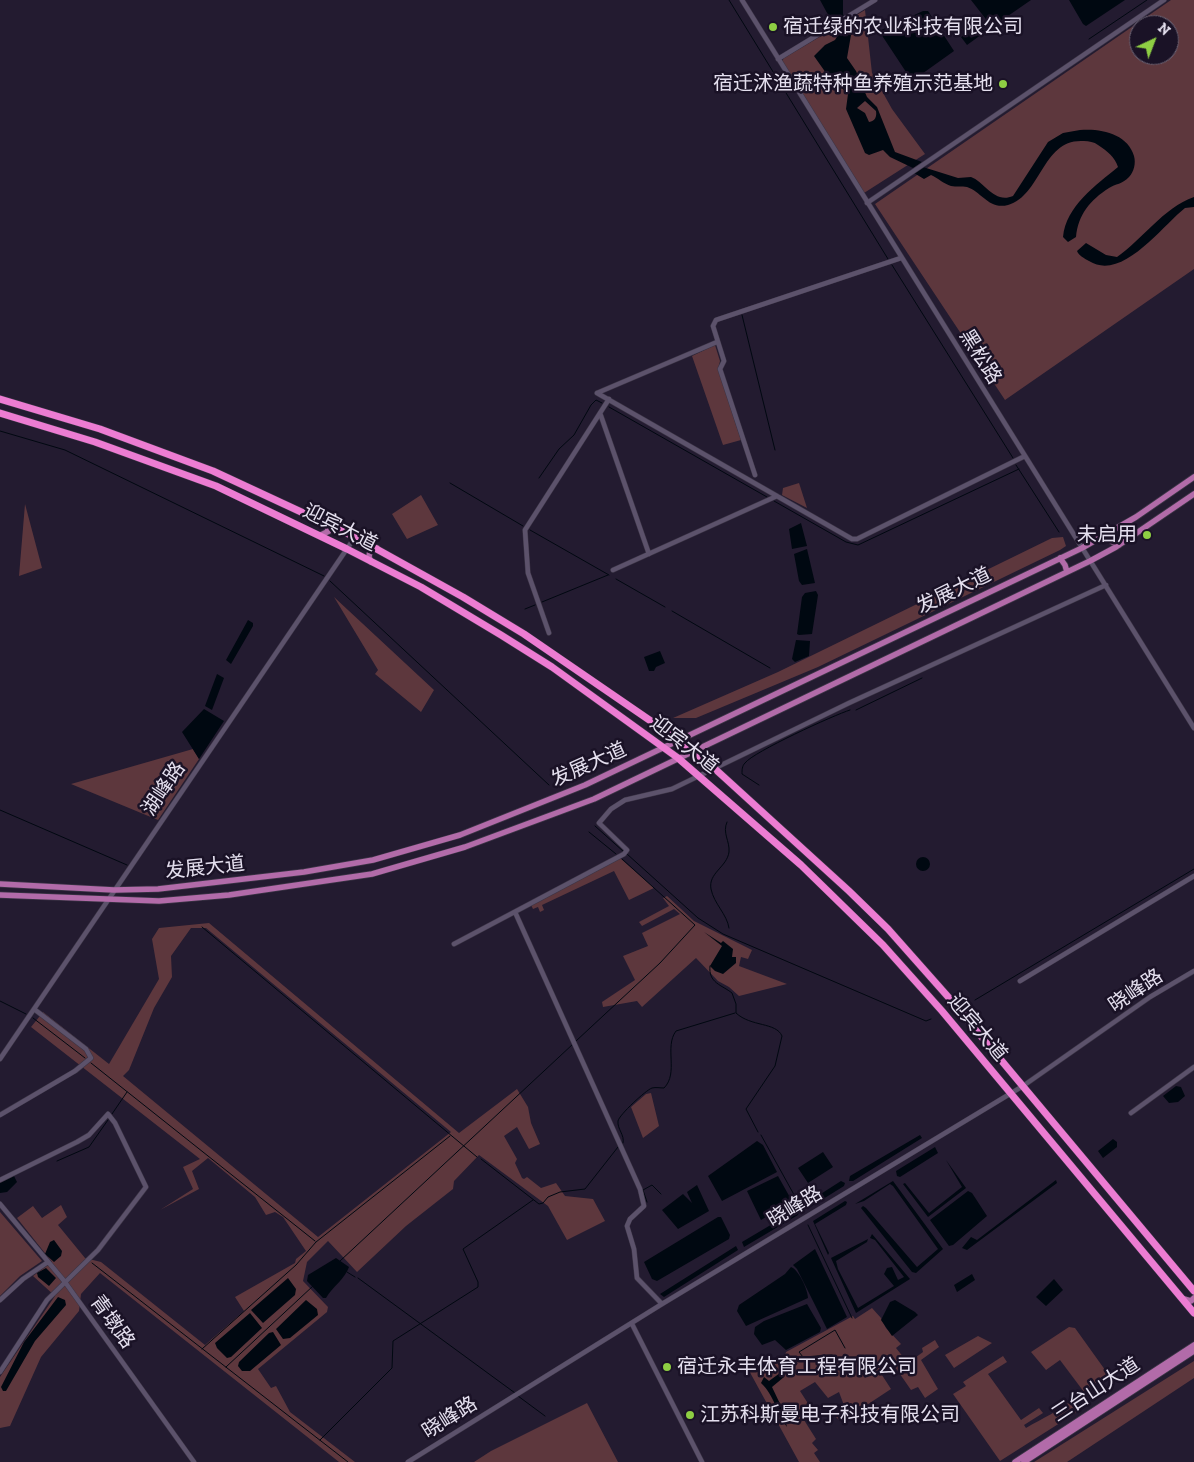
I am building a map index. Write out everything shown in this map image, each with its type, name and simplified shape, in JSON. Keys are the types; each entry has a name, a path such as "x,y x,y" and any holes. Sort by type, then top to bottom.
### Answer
{"highway":[{"name":"迎宾大道","path":"0,399 100,429 213,471 377,548 524,634 680,740 714,768 888,928 1194,1291"},
{"name":"迎宾大道","path":"0,413 96,442 216,486 347,548 421,588 501,635 552,668 665,748 801,865 883,945 1012,1094 1194,1313"}],"main road":[{"name":"发展大道","path":"0,884 114,890 158,890 227,882 373,860 460,835 572,791 1082,548 1111,532 1194,477"},
{"name":"发展大道","path":"0,895 159,901 229,895 372,874 465,848 583,803 1090,561 1119,545 1194,494"},
{"path":"321,535 329,531 325,523"},
{"path":"1111,532 1111,541 1119,545"},
{"path":"371,562 369,557 370,550 377,548"},
{"path":"1060,558 1067,572"},
{"path":"1182,1298 1188,1302 1194,1298"},
{"name":"三台山大道","path":"1015,1462 1194,1345"},
{"name":"三台山大道","path":"1024,1462 1194,1351"}],"street":[{"name":"黑松路","path":"742,0 1194,728"},
{"path":"778,59 875,0"},
{"path":"867,203 1164,0"},
{"path":"755,475 720,369 724,361 713,326 716,320 901,258"},
{"path":"718,342 598,393 852,539 857,539 1025,456"},
{"path":"549,633 528,573 525,530 609,399"},
{"path":"600,414 649,554"},
{"path":"613,570 777,496"},
{"name":"湖峰路","path":"0,1059 355,537"},
{"path":"454,944 625,853 628,850 599,823 611,809 624,800 672,789 850,702 979,645 1106,584"},
{"path":"1020,980 1194,876"},
{"path":"515,912 642,1196 643,1208 630,1219 627,1226 634,1249 637,1278 662,1304"},
{"name":"晓峰路","path":"408,1462 662,1304 1012,1094 1150,997 1194,971"},
{"path":"0,1115 75,1071 91,1058 86,1049 34,1009"},
{"path":"1131,1113 1194,1067"},
{"path":"0,1180 77,1142 88,1135 108,1114 115,1123 146,1187 98,1250 47,1300 0,1372"},
{"name":"青墩路","path":"0,1204 65,1282 194,1462"},
{"path":"0,1300 23,1279 48,1262"},
{"path":"632,1324 702,1462"}],"shaded area":[{"path":"820,0 843,0 843,14 851,35 847,58 856,71 867,97 877,107 895,152 922,162 913,168 890,157 883,150 869,155 865,153 846,109 848,94 826,73 814,56 825,45 835,40 841,30 836,22 832,22","holes":["865,101 876,111 875,118 869,122 865,113 857,108"]},
{"path":"971,0 1031,0 992,27"},
{"path":"1069,0 1125,0 1086,26"},
{"path":"1171,0 1194,0 1194,269 1005,400 875,204 1129,29 1129,65 1179,65 1179,15 1149,15"},
{"path":"865,10 872,73 892,109 925,154 864,193 782,61 784,58"},
{"path":"923,11 928,11 954,51 912,81 879,31"},
{"path":"979,25 985,32 967,45 961,37"},
{"path":"1096,130 1113,134 1120,138 1131,148 1135,164 1131,175 1127,179 1109,188 1091,203 1082,215 1076,237 1068,242 1063,237 1065,226 1076,206 1083,197 1118,167 1110,154 1095,143 1090,141 1070,142 1059,148 1050,157 1028,190 1019,199 1008,205 996,205 967,187 951,186 931,175 924,179 914,173 923,167 958,178 971,177 995,195 1006,198 1013,196 1048,142 1063,133"},
{"path":"1194,197 1194,207 1185,208 1141,249 1115,264 1102,265 1089,261 1080,256 1077,251 1086,243 1106,255 1117,257 1173,208"},
{"path":"715,345 720,361 718,369 741,440 723,445 692,356"},
{"path":"799,483 807,508 782,495 783,488"},
{"path":"421,495 438,525 407,539 392,514"},
{"path":"25,504 42,568 19,576"},
{"path":"801,523 807,546 792,549 789,529"},
{"path":"1063,537 1066,546 1060,550 818,667 696,718 673,718 778,672 1052,538"},
{"path":"807,549 815,583 802,585 799,581 794,554"},
{"path":"816,591 818,595 812,634 799,635 797,634 802,597 805,593"},
{"path":"334,597 434,690 421,712 375,674 378,670"},
{"path":"248,620 253,623 253,626 231,664 226,660"},
{"path":"796,640 810,641 809,656 795,662 792,659"},
{"path":"660,651 665,663 656,667 654,671 649,671 644,657"},
{"path":"217,674 224,678 212,710 205,706"},
{"path":"204,709 224,721 199,759 182,732"},
{"path":"193,749 199,759 158,820 71,784"},
{"path":"920,857 926,857 930,864 926,871 920,871 916,867 916,861"},
{"path":"620,858 654,888 629,900 614,871 542,905 544,910 540,912 538,907 533,909 531,905"},
{"path":"667,896 694,921 752,950 748,959 741,957 739,966 787,984 739,996 729,987 718,981 696,958 642,1007 637,1001 603,1007 602,1002 635,980 623,956 648,946 642,933 680,914 674,909 642,926 639,922 669,906 663,898"},
{"path":"209,923 459,1133 517,1089 528,1107 531,1123 540,1144 529,1149 517,1127 504,1136 517,1159 515,1163 522,1178 527,1177 541,1188 556,1183 565,1196 593,1199 605,1221 567,1240 548,1206 479,1155 454,1181 453,1189 406,1226 357,1272 328,1241 307,1262 303,1281 328,1307 327,1312 258,1369 271,1388 276,1386 290,1412 355,1462 339,1462 100,1273 81,1294 79,1311 41,1357 10,1426 0,1428 0,1377 55,1296 33,1276 52,1262 17,1218 33,1206 42,1218 61,1205 67,1217 58,1225 85,1258 101,1262 205,1345 244,1311 235,1297 295,1263 296,1259 306,1251 283,1217 275,1212 266,1215 255,1197 208,1158 192,1171 199,1189 160,1210 193,1189 183,1167 200,1159 31,1027 43,1012 109,1064 159,979 152,939 159,928","holes":["191,928 206,928 451,1132 318,1237 123,1076 129,1070 154,1008 172,977 171,956"]},
{"path":"704,932 721,943 723,941 733,949 732,957 736,957 736,963 723,974 715,971 710,966 722,946"},
{"path":"1176,1086 1181,1087 1185,1096 1178,1102 1169,1103 1163,1096"},
{"path":"651,1093 659,1126 643,1138 631,1107 646,1094"},
{"path":"920,1135 922,1138 853,1181 849,1181 850,1176"},
{"path":"1113,1139 1117,1142 1117,1147 1103,1158 1098,1151"},
{"path":"757,1141 763,1145 777,1172 722,1201 708,1176"},
{"path":"935,1147 938,1153 900,1177 897,1176 896,1171"},
{"path":"823,1152 833,1167 808,1183 798,1168"},
{"path":"946,1160 966,1188 928,1217 903,1184 905,1183 929,1213 962,1187"},
{"path":"14,1176 17,1182 7,1192 0,1193 0,1183"},
{"path":"778,1176 792,1201 761,1220 747,1191"},
{"path":"1056,1180 1057,1183 967,1250 962,1248 971,1237 977,1240"},
{"path":"841,1181 845,1183 844,1186 807,1209 805,1204"},
{"path":"893,1181 943,1249 916,1273 912,1272 861,1208 863,1206 866,1208 917,1267 938,1249 893,1186 890,1184 864,1201 855,1204"},
{"path":"697,1185 709,1211 678,1229 662,1210 683,1194 692,1203 687,1192"},
{"path":"968,1191 972,1193 987,1216 953,1245 949,1246 930,1220"},
{"path":"845,1201 847,1202 846,1205 815,1224 829,1253 828,1255 813,1221"},
{"path":"796,1210 799,1212 798,1215 744,1247 742,1242"},
{"path":"0,1212 42,1261 20,1276 0,1296"},
{"path":"718,1217 721,1217 730,1235 729,1239 657,1281 652,1279 644,1262"},
{"path":"872,1234 910,1279 856,1313 831,1258 868,1239 867,1242 836,1261 838,1269 858,1308 894,1286 884,1274 887,1268 892,1267 898,1280 904,1277 875,1240 870,1238"},
{"path":"54,1240 62,1251 61,1256 54,1262 45,1254 50,1242"},
{"path":"736,1246 738,1250 664,1297 660,1294"},
{"path":"815,1249 847,1317 827,1329 797,1269 793,1265"},
{"path":"336,1258 349,1267 345,1275 326,1298 323,1298 307,1281 308,1275"},
{"path":"791,1267 797,1272 802,1281 808,1298 746,1326 737,1311 739,1305 785,1274"},
{"path":"46,1268 56,1278 49,1286 38,1277 37,1273"},
{"path":"972,1274 975,1280 957,1292 954,1285"},
{"path":"288,1278 296,1289 295,1295 263,1323 251,1310"},
{"path":"1054,1279 1063,1290 1046,1306 1036,1297"},
{"path":"58,1297 65,1300 66,1305 35,1341 6,1391 3,1391 1,1387 24,1342"},
{"path":"306,1300 317,1309 318,1315 290,1338 283,1339 276,1329"},
{"path":"895,1300 918,1315 892,1336 881,1320 890,1302"},
{"path":"807,1304 821,1328 820,1332 786,1350 775,1340 762,1345 754,1334 755,1327 764,1321"},
{"path":"872,1308 881,1318 886,1328 901,1344 896,1348 908,1363 923,1352 922,1348 935,1340 939,1347 921,1360 938,1389 925,1398 918,1387 911,1390 893,1364 880,1372 891,1389 841,1422 835,1416 845,1408 839,1392 828,1398 815,1382 800,1391 809,1405 799,1412 816,1439 812,1443 818,1450 814,1453 820,1462 799,1462 747,1367 762,1361 770,1366 784,1359 786,1352 853,1316 855,1319"},
{"path":"250,1313 262,1328 231,1357 227,1358 217,1348 215,1343"},
{"path":"1069,1327 1075,1328 1108,1374 1084,1392 1060,1360 1046,1370 1031,1352"},
{"path":"273,1332 281,1345 250,1371 242,1371 238,1366 239,1362 269,1333"},
{"path":"978,1336 992,1343 954,1368 945,1355"},
{"path":"1003,1356 1007,1362 988,1374 1021,1420 1039,1408 1043,1413 1024,1425 1026,1428 1057,1411 1075,1398 1082,1409 1000,1461 953,1394 966,1386 963,1382"},
{"path":"1194,1361 1194,1378 1067,1462 1034,1462"},
{"path":"780,1373 784,1377 772,1387 782,1408 787,1427 769,1393 761,1383 764,1377 769,1381"},
{"path":"587,1403 618,1462 474,1462 491,1451"}],"waterway":[{"path":"729,0 888,259"},
{"path":"1089,39 1147,0"},
{"path":"892,265 1013,458"},
{"path":"742,315 775,450"},
{"path":"539,478 559,449 574,435 591,405 596,400 602,403"},
{"path":"609,407 767,497"},
{"path":"0,431 65,450 324,576"},
{"path":"1016,465 1059,532"},
{"path":"774,501 846,542 858,545 1019,469"},
{"path":"450,483 523,526"},
{"path":"530,530 609,575"},
{"path":"542,602 608,575"},
{"path":"616,579 665,607"},
{"path":"330,581 549,785"},
{"path":"525,609 535,605"},
{"path":"672,611 770,668"},
{"path":"856,710 922,678"},
{"path":"759,785 742,774 743,765 751,758 794,734 850,710"},
{"path":"0,810 127,865"},
{"path":"727,822 725,830 729,852 728,857 712,879 711,889 729,928"},
{"path":"595,826 624,852"},
{"path":"589,832 616,854"},
{"path":"627,854 698,918 723,934 926,1021 931,1019"},
{"path":"576,1041 660,963 695,925 622,859"},
{"path":"975,1000 1194,869"},
{"path":"202,927 477,1157"},
{"path":"710,966 713,980 732,993 736,1004 736,1013 749,1021 774,1028 782,1036 775,1066 746,1109 758,1132"},
{"path":"0,1001 26,1014"},
{"path":"623,1143 623,1137 618,1124 620,1118 633,1103 649,1090 664,1088 668,1082 671,1075 671,1045 676,1031 735,1013"},
{"path":"33,1018 85,1058"},
{"path":"340,1261 573,1044"},
{"path":"91,1063 315,1241"},
{"path":"112,1114 127,1092"},
{"path":"57,1161 89,1147 108,1120"},
{"path":"761,1135 803,1211"},
{"path":"202,1349 296,1265 316,1242 450,1136"},
{"path":"481,1159 539,1204 543,1203 548,1197 560,1192 585,1189 618,1147"},
{"path":"647,1202 643,1190 652,1185 661,1194"},
{"path":"320,1440 392,1368 393,1341 478,1287 478,1282 463,1249 533,1200"},
{"path":"808,1225 852,1318"},
{"path":"92,1263 348,1462"},
{"path":"347,1272 355,1277"},
{"path":"358,1278 515,1393"},
{"path":"226,1367 313,1286"},
{"path":"832,1355 803,1357 799,1352 835,1330 845,1348"},
{"path":"518,1396 545,1416"}],"place":[{"name":"宿迁绿的农业科技有限公司","path":"773,27"},
{"name":"宿迁沭渔蔬特种鱼养殖示范基地","path":"1003,84"},
{"name":"未启用","path":"1147,535"},
{"name":"宿迁永丰体育工程有限公司","path":"667,1367"},
{"name":"江苏科斯曼电子科技有限公司","path":"690,1415"}]}
